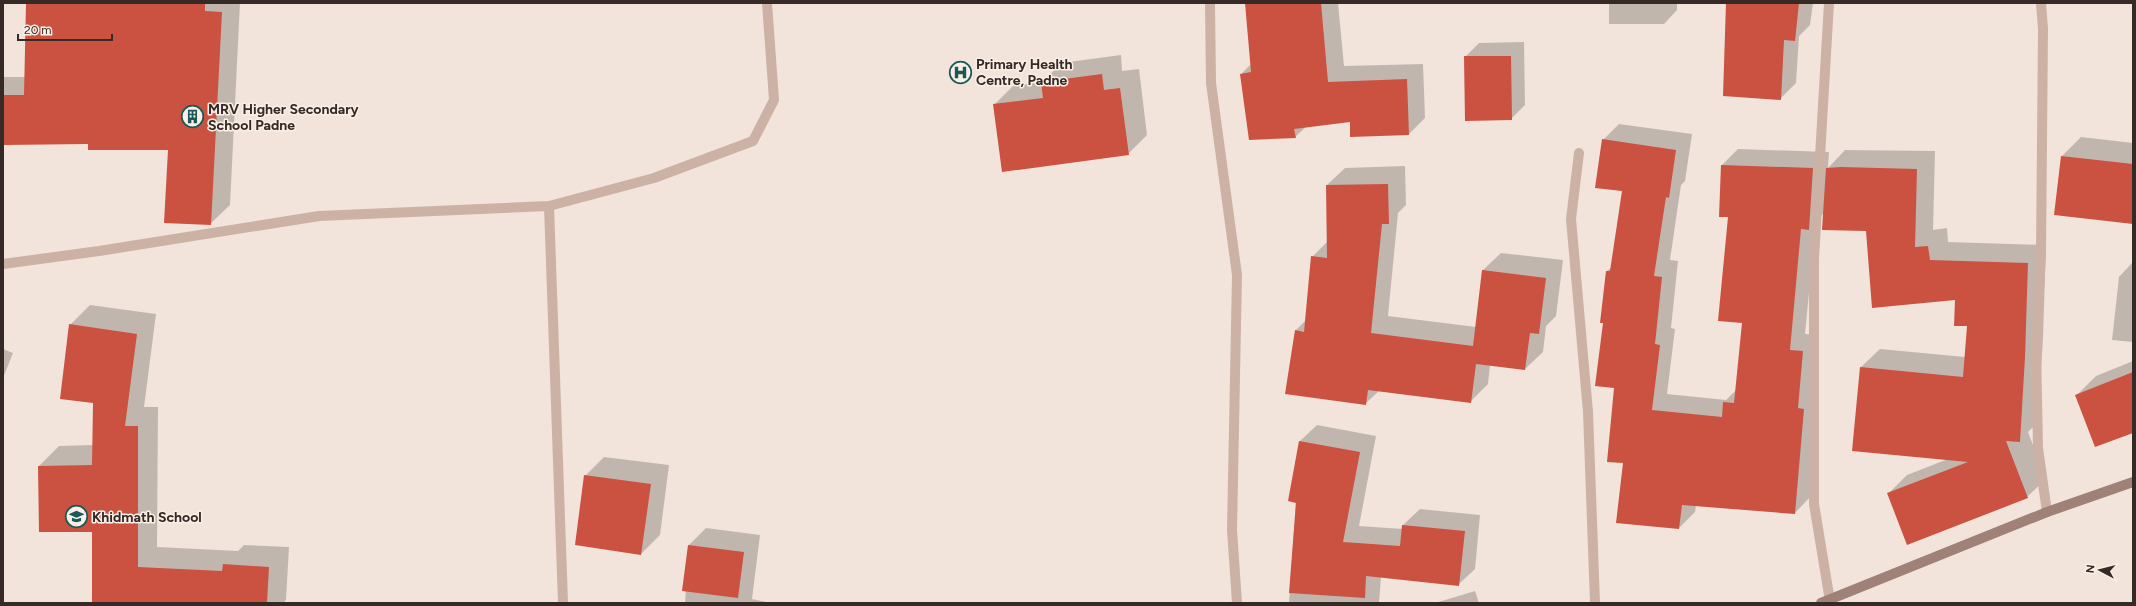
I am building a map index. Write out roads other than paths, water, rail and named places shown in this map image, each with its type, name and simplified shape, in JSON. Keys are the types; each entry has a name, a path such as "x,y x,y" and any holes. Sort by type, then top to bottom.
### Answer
{"main road":[{"path":"1826,602 2047,512 2133,482"}],"street":[{"path":"3,264 99,252 319,216 549,206 654,178 753,141 774,100 766,3"},
{"path":"1210,3 1211,83 1237,275 1232,530 1237,603"},
{"path":"1826,602 1814,504 1814,259 1829,3"},
{"path":"2041,3 2044,29 2041,253 2036,348 2038,448 2047,512"},
{"path":"1579,153 1571,219 1588,412 1595,603"},
{"path":"549,206 563,603"}],"place":[{"name":"Primary Health Centre, Padne","path":"961,72"},
{"name":"MRV Higher Secondary School Padne","path":"193,117"},
{"name":"Khidmath School","path":"77,517"}]}
